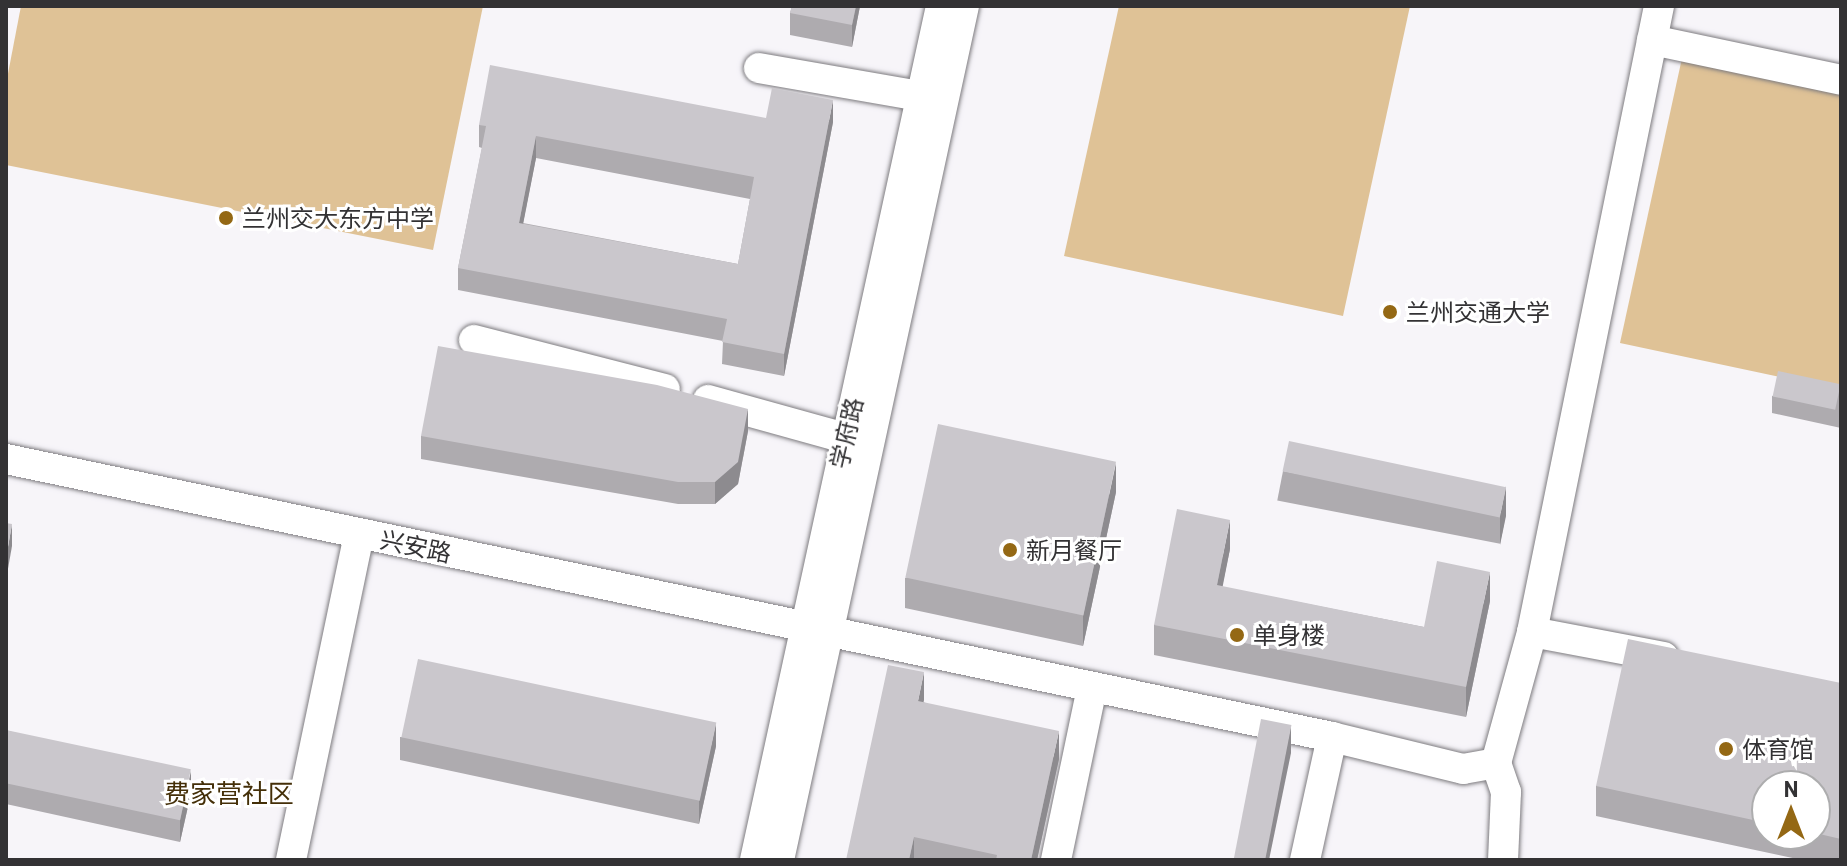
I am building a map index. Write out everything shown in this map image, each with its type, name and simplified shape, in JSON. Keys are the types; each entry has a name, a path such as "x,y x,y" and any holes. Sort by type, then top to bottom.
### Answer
{"street":[{"name":"学府路","path":"755,860 814,631 933,98 941,6"},
{"name":"学府路","path":"779,860 845,438 933,98 964,6"},
{"path":"1503,860 1506,792 1496,763 1532,632 1659,6"},
{"path":"1652,40 1841,80"},
{"path":"759,68 933,98"},
{"path":"474,340 845,438"},
{"name":"兴安路","path":"6,459 814,631 1332,737 1463,769 1496,763"},
{"path":"291,860 359,534"},
{"path":"1532,632 1687,661"},
{"path":"1056,860 1092,688"},
{"path":"1305,860 1332,737"}],"shaded area":[{"path":"21,6 483,6 433,250 6,165 6,84"},
{"path":"1119,6 1410,6 1343,316 1064,256"},
{"path":"1682,58 1841,93 1841,390 1620,343"}],"building":[{"path":"792,6 856,6 852,25 790,13"},
{"path":"490,65 766,118 772,88 833,100 784,354 722,342 727,319 458,268 486,126 479,125","holes":["536,136 754,177 738,264 519,223"]},
{"path":"438,346 657,385 748,409 738,462 715,482 678,482 421,436"},
{"path":"1778,371 1841,384 1835,410 1773,396"},
{"name":"新月餐厅","path":"938,424 1116,462 1083,615 905,578"},
{"path":"1289,441 1506,487 1500,517 1283,471"},
{"path":"1177,509 1230,520 1217,585 1424,627 1437,561 1490,572 1466,687 1154,625"},
{"path":"6,523 12,524 6,558"},
{"name":"体育馆","path":"1628,639 1841,683 1841,839 1831,837 1831,770 1751,770 1751,820 1596,786"},
{"path":"418,659 716,722 700,801 401,737"},
{"path":"888,665 924,672 918,701 1059,731 1031,860 996,860 997,855 914,837 909,860 846,860"},
{"path":"1261,719 1291,725 1265,860 1234,860"},
{"path":"6,730 191,769 180,820 6,783"}],"place":[{"name":"兰州交大东方中学","path":"226,218"},
{"name":"兰州交通大学","path":"1390,312"},
{"name":"新月餐厅","path":"1010,550"},
{"name":"单身楼","path":"1237,635"},
{"name":"体育馆","path":"1726,749"}],"district":[{"name":"费家营社区","path":"229,793"}]}
